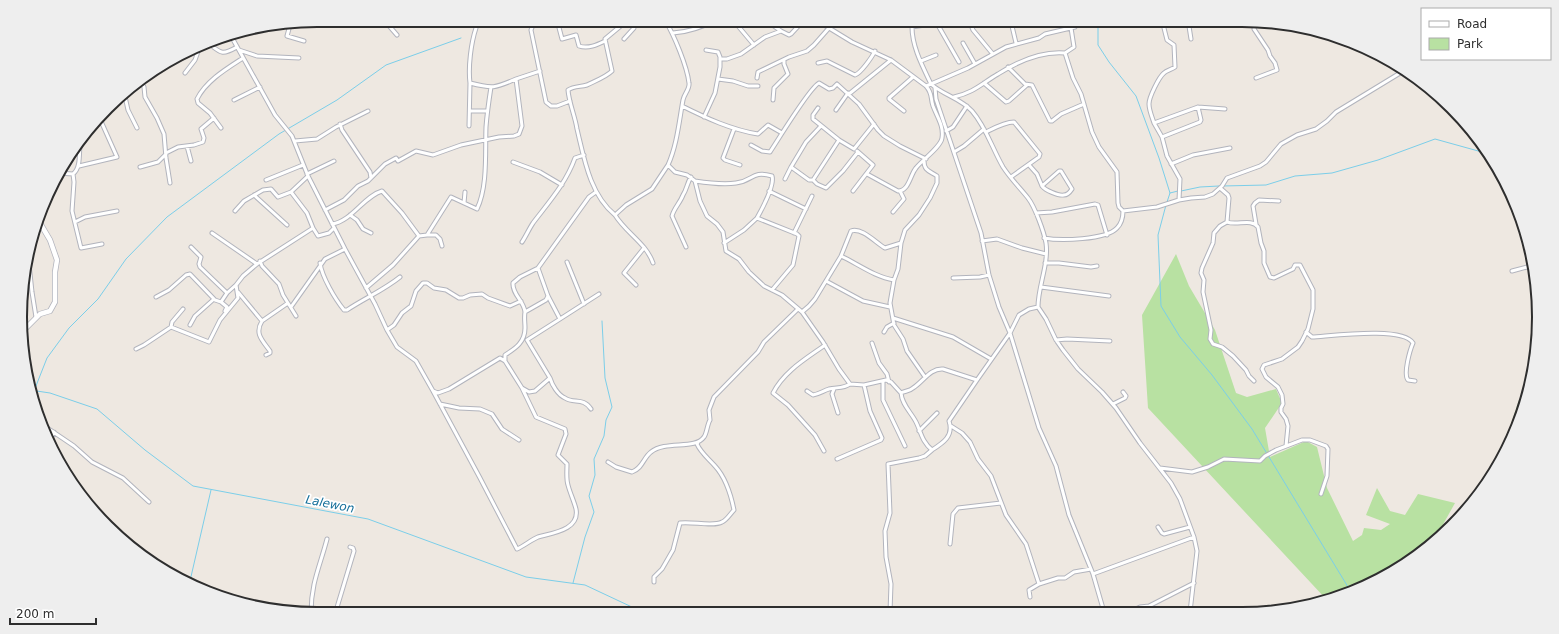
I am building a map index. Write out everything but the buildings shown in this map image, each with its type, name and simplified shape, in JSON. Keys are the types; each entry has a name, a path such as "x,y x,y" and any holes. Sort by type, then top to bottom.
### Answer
{"street":[{"path":"390,27 397,35"},
{"path":"532,27 531,30 546,102 551,106 557,106 570,101"},
{"path":"559,27 562,39 571,35 576,35 579,46 582,47 593,46 605,41 608,36 619,27"},
{"path":"624,39 634,27"},
{"path":"615,215 652,189 664,169 668,166 676,141 682,106 689,82 673,33 669,27"},
{"path":"673,33 703,27"},
{"path":"739,27 754,45"},
{"path":"776,27 789,35 798,27"},
{"path":"912,27 913,38 921,62 931,84 935,88 954,97 967,106 972,112 985,130 1003,167 1029,198 1036,213 1044,238 1046,254 1038,307 1046,318 1056,340 1078,369 1113,404 1140,443 1171,483 1180,499 1194,537 1197,558 1191,607"},
{"path":"939,27 959,62"},
{"path":"972,27 992,53"},
{"path":"1012,27 1016,43"},
{"path":"1164,27 1167,40 1174,45 1175,66 1161,76 1149,104 1150,112 1162,137 1166,156 1180,179 1179,200"},
{"path":"1189,27 1192,39"},
{"path":"289,28 287,36 304,41"},
{"path":"469,126 469,75 472,44 476,28"},
{"path":"757,78 758,72 812,48 828,28 852,42 875,51 891,60 926,86 932,94 933,105 940,119 942,140 925,160 916,167 906,187 900,191"},
{"path":"926,86 975,64 992,53 1016,43 1071,28 1074,47 1065,53 1048,54 1008,67 976,90 954,97"},
{"path":"1254,28 1275,63 1277,70 1256,78"},
{"path":"720,59 727,59 741,54 766,37 781,31"},
{"path":"233,40 275,115 295,141 307,175 387,330 397,347 416,361 517,549 536,538 564,530 571,524 576,517 576,510 568,485 567,464 558,455 566,434 566,429 536,417 522,388 505,361 500,358 449,390 438,393 433,391"},
{"path":"605,41 612,70 605,77 586,85 573,87 568,90 570,101 579,140 596,192 606,207 615,215 621,226 633,234 650,254 653,263"},
{"path":"963,43 975,64"},
{"path":"213,46 222,53 238,49 257,56 299,58"},
{"path":"704,116 715,93 720,59 718,52 706,50"},
{"path":"818,63 827,61 857,74 861,72 875,51"},
{"path":"185,73 195,60 198,53"},
{"path":"1044,238 1074,239 1107,235 1117,229 1121,223 1122,211 1118,203 1117,172 1099,147 1086,116 1084,104 1065,53"},
{"path":"921,62 936,55"},
{"path":"221,128 210,112 198,103 198,97 210,83 243,58"},
{"path":"773,100 774,88 788,74 784,60"},
{"path":"836,110 848,94 891,60"},
{"path":"1008,67 1028,85 1032,85 1050,121 1061,114 1084,104"},
{"path":"470,82 491,87 500,86 516,78 540,71"},
{"path":"1122,211 1157,207 1179,200 1205,197 1213,194 1229,177 1260,166 1266,162 1281,144 1297,135 1316,128 1327,121 1336,112 1399,74"},
{"path":"904,111 889,98 913,77"},
{"path":"325,210 344,200 358,186 370,178 385,164 396,158 398,161 416,151 433,155 461,145 499,136 514,136 518,134 522,126 516,78"},
{"path":"718,79 748,86 758,86"},
{"path":"751,145 769,153 817,83 829,89 837,84 868,114 874,124 890,140 925,160"},
{"path":"984,84 1006,102 1028,85"},
{"path":"143,85 144,97 163,130 170,183"},
{"path":"234,100 260,87"},
{"path":"427,235 452,197 477,208 482,199 487,139 487,111 491,87"},
{"path":"935,88 936,99 981,233 989,275 999,307 1010,333 1039,428 1056,466 1069,515 1093,574 1103,607"},
{"path":"126,99 128,110 137,128"},
{"path":"682,106 734,128 758,134 768,125 782,133"},
{"path":"942,131 947,131 953,127 967,106"},
{"path":"1154,122 1198,107 1225,109"},
{"path":"1162,137 1200,122 1201,120 1198,107"},
{"path":"818,108 812,116 821,126 854,149 872,164 872,167 853,191"},
{"path":"295,141 317,140 340,124 368,111"},
{"path":"470,111 487,111"},
{"path":"140,167 158,162 166,154 178,147 203,142 204,138 201,129 214,118"},
{"path":"954,152 985,130 1011,121 1014,122 1022,134 1040,154 1039,158 1011,177"},
{"path":"79,166 117,157 102,123"},
{"path":"340,124 342,130 370,172 370,178"},
{"path":"854,149 874,124"},
{"path":"785,179 806,142 821,126"},
{"path":"734,128 723,158 740,165"},
{"path":"813,180 839,140"},
{"path":"942,140 951,141"},
{"path":"187,146 191,161"},
{"path":"1171,164 1193,155 1230,148"},
{"path":"65,173 73,174 76,172 79,166 80,151"},
{"path":"791,167 809,180 813,180 817,184 826,188 843,171 858,152"},
{"path":"522,242 531,227 562,185 576,158 584,155"},
{"path":"925,160 924,168 937,176 937,183 930,198 919,215 905,230 901,243 898,269 894,280 890,306 897,331 903,339 907,351 925,378"},
{"path":"235,211 244,201 268,188 271,189 278,197 291,192 307,175 334,161"},
{"path":"513,162 540,172 562,185"},
{"path":"266,180 303,165"},
{"path":"1029,165 1037,174 1042,186 1044,189 1063,196 1067,195 1072,189 1061,171 1059,171 1042,186"},
{"path":"668,166 675,172 691,177 695,181 700,201 707,216 720,227 728,253 739,259 749,272 764,286 782,296 802,312 850,384"},
{"path":"73,174 74,182 72,211 81,248 102,244"},
{"path":"695,181 735,184 745,181 756,174 764,174 773,177 763,207 757,218 752,224 735,237 724,242"},
{"path":"867,174 900,191 904,199 893,212"},
{"path":"686,247 672,216 682,198 688,180 691,177"},
{"path":"1220,188 1228,195 1229,198 1227,222"},
{"path":"332,224 340,223 357,208 382,190 419,236"},
{"path":"769,191 806,208"},
{"path":"291,192 306,213 318,236 329,233 334,228"},
{"path":"464,203 465,192"},
{"path":"518,347 524,338 525,328 523,321 526,312 524,305 512,288 513,283 520,277 538,268 589,197 596,192"},
{"path":"254,195 287,225"},
{"path":"794,233 812,196"},
{"path":"1279,201 1259,200 1254,203 1253,206 1256,224 1264,251 1264,263 1270,277 1274,278 1293,269 1295,265 1300,265 1313,290 1313,309 1306,332 1298,347 1282,359 1264,365 1262,369 1266,377 1278,387 1282,395 1283,404 1281,412 1286,419 1288,426 1286,446"},
{"path":"1036,213 1052,212 1095,204 1098,205 1107,235"},
{"path":"75,222 85,217 117,211"},
{"path":"350,215 357,220 363,229 371,234"},
{"path":"757,218 799,236 793,265 772,290"},
{"path":"1254,381 1233,356 1222,347 1213,344 1210,339 1211,330 1203,292 1204,280 1201,273 1213,242 1214,233 1220,226 1227,222 1231,224 1256,224"},
{"path":"27,326 36,316 50,311 55,302 55,272 57,260 50,240 42,226"},
{"path":"221,302 227,293 243,276 258,263 313,228"},
{"path":"802,312 809,306 826,281 841,256 849,233 852,230 865,234 885,248 901,243"},
{"path":"212,233 262,266 279,284 283,295 296,316"},
{"path":"366,288 393,265 419,236 436,236 440,239 442,246"},
{"path":"982,241 997,239 1022,248 1046,254"},
{"path":"191,247 201,257 199,264 200,267 227,293"},
{"path":"636,286 624,273 644,248"},
{"path":"291,307 317,270 320,263 325,259 345,250"},
{"path":"841,256 868,271 886,279 894,280"},
{"path":"567,262 584,304"},
{"path":"1045,263 1059,262 1091,268 1097,266"},
{"path":"320,263 321,269 330,287 344,310 347,310 370,295 384,289 400,277"},
{"path":"1512,271 1527,267"},
{"path":"538,268 548,296 560,319"},
{"path":"30,274 36,316"},
{"path":"156,297 169,290 186,275 190,274 214,299 227,306 224,313"},
{"path":"953,278 980,277 989,275"},
{"path":"826,281 863,301 890,306"},
{"path":"387,330 394,325 402,313 411,306 416,291 423,283 427,283 434,288 446,290 458,298 482,294 488,298 510,306 521,301"},
{"path":"171,327 209,342 211,341 216,325 224,313 238,298 236,290 237,284"},
{"path":"1041,287 1109,296"},
{"path":"236,290 262,321"},
{"path":"505,361 505,355 599,294"},
{"path":"526,312 546,300 548,296"},
{"path":"190,325 195,316 214,299"},
{"path":"266,355 270,353 270,351 259,336 258,332 262,321 288,303"},
{"path":"890,607 891,584 886,557 885,531 890,513 888,464 925,456 945,441 949,436 951,426 949,420 1010,333 1019,315 1029,309 1038,307"},
{"path":"136,349 171,327 172,322 183,309"},
{"path":"608,462 616,467 632,472 640,468 647,456 659,447 698,442 704,437 710,420 709,410 714,397 758,352 764,342 798,309"},
{"path":"893,318 953,337 991,359"},
{"path":"884,332 894,322"},
{"path":"1306,332 1312,337 1381,333 1394,334 1412,340 1413,343 1408,358 1406,376 1408,380 1415,381"},
{"path":"1056,340 1067,339 1110,341"},
{"path":"527,340 550,378 551,385 565,399 581,401 588,405 591,409"},
{"path":"872,343 879,363 887,374 889,382"},
{"path":"824,451 815,434 788,405 773,393 781,381 796,366 825,345"},
{"path":"901,393 912,389 938,368 977,380"},
{"path":"522,388 529,392 535,391 550,378"},
{"path":"884,381 883,400 905,446"},
{"path":"807,391 813,395 831,388 834,390 844,388 850,384 864,385 884,381 889,382 901,393 905,405 916,422 921,437 932,450"},
{"path":"838,459 881,440 882,438 870,411 864,385"},
{"path":"834,390 832,394 838,413"},
{"path":"1113,404 1125,398 1126,396 1123,392"},
{"path":"440,404 459,408 480,409 492,414 502,429 519,440"},
{"path":"919,431 937,413"},
{"path":"951,426 962,433 970,442 978,458 991,476 1006,515 1026,544 1039,584"},
{"path":"50,429 74,446 92,462 123,478 149,502"},
{"path":"1160,468 1192,472 1208,467 1224,458 1260,461 1265,456 1286,446 1302,440 1310,440 1326,446 1328,449 1327,476 1320,494"},
{"path":"654,582 654,577 662,569 673,550 680,523 693,522 716,524 724,522 734,510 726,482 716,466 700,451 697,444 698,442"},
{"path":"950,544 953,514 958,508 1001,503"},
{"path":"1158,527 1162,534 1164,534 1190,527"},
{"path":"1093,574 1194,537"},
{"path":"312,607 314,583 327,539"},
{"path":"338,607 354,551 353,548 350,547"},
{"path":"1030,597 1030,590 1039,584 1058,578 1065,578 1074,572 1091,569"},
{"path":"1140,607 1148,606 1194,583"}],"green space":[{"path":"1176,254 1189,286 1215,330 1236,393 1247,397 1276,389 1282,403 1265,428 1270,457 1306,441 1317,447 1327,488 1353,541 1362,535 1364,528 1381,530 1390,524 1366,515 1377,488 1390,511 1405,515 1418,494 1455,503 1442,527 1419,547 1387,568 1353,585 1323,595 1148,408 1142,315"},
{"path":"1519,400 1517,410 1510,427"}],"waterway":[{"path":"1098,27 1098,45 1109,62 1136,96 1170,193 1167,202"},
{"path":"36,386 47,358 69,328 98,299 126,259 167,217 279,134 337,100 386,65 461,38"},
{"path":"1223,186 1266,185 1295,176 1332,173 1378,160 1435,139 1480,151"},
{"path":"1181,191 1200,187 1219,186"},
{"path":"1170,193 1178,191"},
{"path":"1166,205 1158,235 1161,306 1180,337 1212,375 1252,429 1348,587"},
{"path":"573,583 585,537 594,512 589,496 595,475 594,459 604,436 606,420 612,407 605,378 602,321"},
{"name":"Lalewon","path":"37,391 50,393 97,409 145,450 193,486 368,519 526,577 585,585 632,607"},
{"path":"191,578 211,490"}]}
